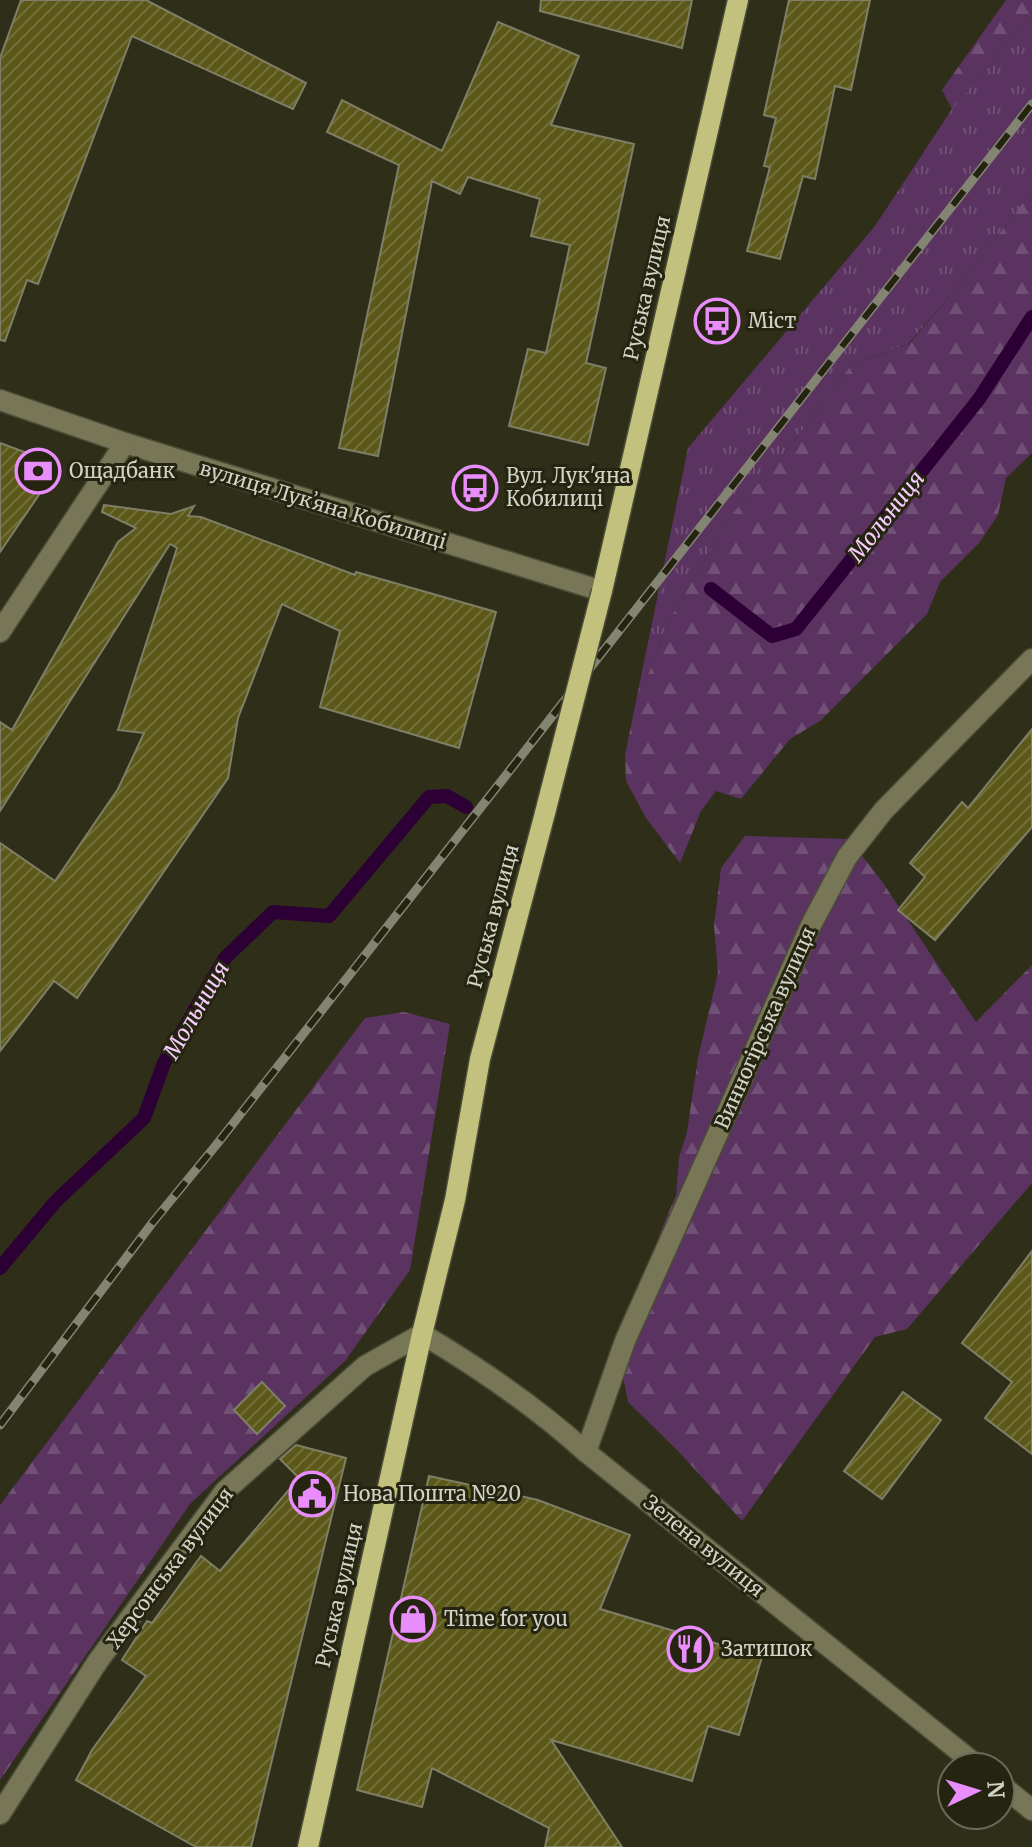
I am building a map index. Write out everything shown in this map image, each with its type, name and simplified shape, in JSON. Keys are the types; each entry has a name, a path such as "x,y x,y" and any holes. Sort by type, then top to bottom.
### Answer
{"main road":[{"name":"Руська вулиця","path":"308,1847 422,1334 455,1200 480,1059 602,591 738,0"}],"street":[{"name":"вулиця Лукʼяна Кобилиці","path":"0,400 125,443 602,591"},
{"path":"0,632 125,443"},
{"name":"Винногірська вулиця","path":"586,1452 625,1341 811,925 847,857 884,810 1032,659"},
{"name":"Зелена вулиця","path":"422,1334 486,1373 555,1424 959,1751"},
{"name":"Херсонська вулиця","path":"0,1814 98,1661 225,1491 365,1366 422,1334"},
{"path":"1016,1797 1032,1810"}],"green space":[{"path":"1006,0 1032,0 1032,12 952,109 942,90"},
{"path":"1032,12 1032,191 961,283 908,344 852,364 790,446 733,513 668,622 637,696 688,448 875,226 952,109"},
{"path":"1032,191 1032,453 1006,478 998,515 979,543 940,582 927,614 820,721 790,739 741,799 716,791 701,811 680,863 646,818 626,781 625,755 637,696 668,622 733,513 790,446 852,364 909,344"},
{"path":"745,836 849,839 881,880 976,1022 1032,965 1032,1183 907,1329 875,1337 742,1521 628,1402 620,1361 642,1302 658,1238 676,1195 679,1158 687,1132 698,1058 718,973 714,926 721,868"},
{"path":"404,1012 450,1024 410,1270 345,1361 190,1504 0,1780 0,1505 365,1018"}],"building":[{"path":"21,0 146,0 306,83 293,109 132,36 38,284 27,280 5,341 0,340 0,58"},
{"path":"541,0 692,0 682,48 540,11"},
{"path":"789,0 870,0 851,90 835,86 815,179 803,176 780,259 747,251 770,167 764,166 776,118 764,115"},
{"path":"498,22 579,56 551,125 634,144 586,363 606,368 588,445 509,426 528,349 546,353 570,245 531,236 540,199 468,177 460,194 432,181 378,456 339,448 399,165 327,132 342,100 442,151"},
{"path":"0,443 46,460 51,477 0,552"},
{"path":"104,505 171,514 194,506 188,516 201,517 355,575 356,572 496,612 459,748 320,707 340,631 282,604 238,718 228,778 77,998 54,981 0,1051 0,843 55,881 118,789 144,733 118,730 177,548 170,544 0,811 0,722 12,730 118,542 136,528 102,512"},
{"path":"1032,729 1032,827 935,940 898,910 925,877 910,863 962,802 968,808"},
{"path":"1032,1251 1032,1454 985,1418 1012,1382 962,1343"},
{"path":"262,1382 285,1406 257,1434 234,1410"},
{"path":"903,1392 941,1420 882,1499 844,1471"},
{"path":"296,1445 346,1458 251,1847 196,1847 76,1780 92,1750 146,1676 122,1660 147,1621 152,1623 201,1556 220,1571 299,1478 280,1459"},
{"path":"429,1476 538,1500 630,1535 600,1609 762,1657 739,1735 708,1726 692,1781 551,1740 622,1847 545,1847 549,1828 432,1768 422,1807 357,1790"}],"waterway":[{"name":"Мольниця","path":"711,589 772,636 796,629 979,399 1032,317"},
{"name":"Мольниця","path":"0,1268 56,1201 144,1118 164,1063 225,958 273,912 329,916 429,797 447,796 466,807"}],"railway":[{"path":"0,1425 153,1222 1032,104"}],"place":[{"name":"Міст","path":"717,321"},
{"name":"Ощадбанк","path":"38,471"},
{"name":"Вул. Лук'яна Кобилиці","path":"475,488"},
{"name":"Нова Пошта №20","path":"312,1494"},
{"name":"Time for you","path":"413,1619"},
{"name":"Затишок","path":"690,1649"}]}
